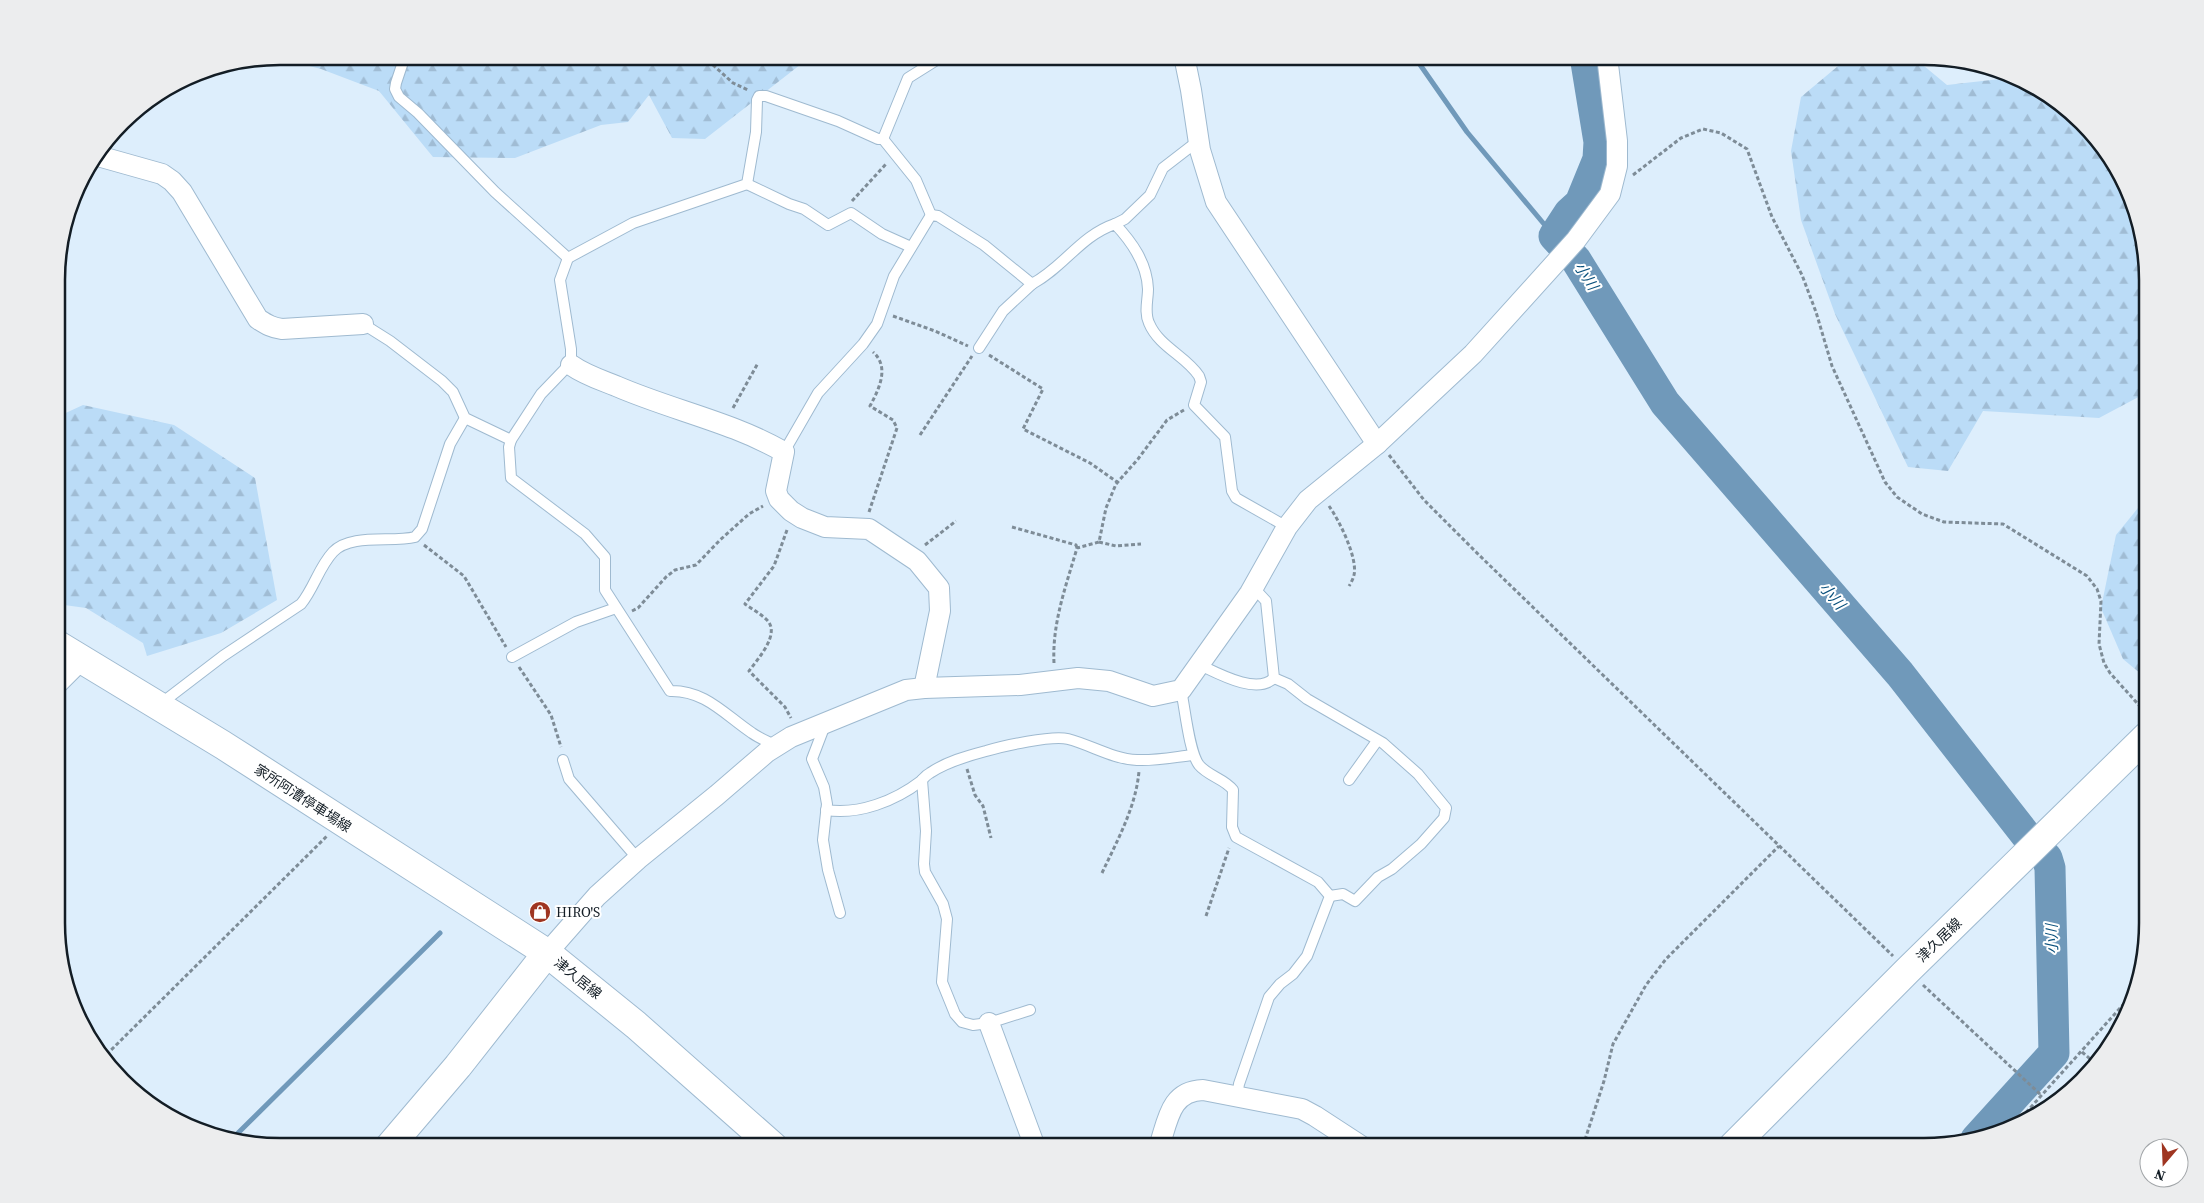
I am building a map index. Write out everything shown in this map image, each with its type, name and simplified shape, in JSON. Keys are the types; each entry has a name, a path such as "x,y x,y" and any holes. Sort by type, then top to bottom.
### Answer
{"main road":[{"name":"家所阿漕停車場線","path":"65,649 159,705 548,953"},
{"name":"津久居線","path":"1740,1138 1908,970 2053,831 2139,744"},
{"name":"津久居線","path":"398,1138 548,953 636,1025 762,1138"}],"street":[{"path":"1186,65 1192,90 1198,141 1216,202 1378,443"},
{"path":"548,953 597,896 638,859 777,746 799,734 906,690 1020,685 1078,678 1109,681 1153,696 1181,690 1253,587 1288,527 1308,500 1378,443 1473,354 1576,240 1610,194 1617,166 1617,141 1608,65"},
{"path":"103,157 162,174 172,181 182,192 258,319 270,326 282,329 363,324"},
{"path":"571,365 638,396 748,434 784,452 777,484 778,497 795,514 825,527 869,529 917,561 939,588 940,598 940,611 924,688"},
{"path":"65,676 82,659"},
{"path":"989,1023 1032,1138"},
{"path":"1161,1138 1174,1104 1180,1096 1191,1090 1204,1090 1302,1110 1315,1116 1349,1138"}],"lane":[{"path":"402,65 395,89 399,98 418,113 495,192 568,258"},
{"path":"883,139 908,78 929,65"},
{"path":"747,184 756,132 757,100 759,96 774,98 838,121 878,139 883,139 922,189 931,215"},
{"path":"979,348 1003,312 1032,284 1051,272 1086,239 1102,229 1125,219 1150,195 1163,168 1198,141"},
{"path":"777,746 752,733 725,711 700,696 680,691 670,691 605,590 605,557 581,530 511,478 509,447 511,440 542,394 571,365 571,349 560,280 568,258 633,223 747,184 804,209 828,225 851,213 882,234 911,247"},
{"path":"784,452 818,393 863,344 883,312 894,276 931,215"},
{"path":"931,215 938,216 984,246 1032,284"},
{"path":"1115,224 1134,246 1142,263 1148,290 1146,312 1148,323 1163,343 1196,371 1199,376 1201,382 1194,405 1225,437 1232,491 1236,498 1288,527"},
{"path":"363,324 390,341 437,376 453,392 465,418 511,440"},
{"path":"159,705 223,656 233,651 289,610 301,604 310,592 332,552 354,542 415,538 422,529 450,444 465,418"},
{"path":"1200,665 1255,686 1270,683 1274,678 1266,601 1253,587"},
{"path":"512,657 576,622 619,611"},
{"path":"1274,678 1288,684 1307,698 1383,743 1418,774 1446,808 1446,814 1420,844 1392,869 1378,877 1355,900 1343,894 1330,896"},
{"path":"1181,690 1194,755 1206,771 1233,790 1232,826 1234,835 1318,882 1330,896"},
{"path":"826,724 812,759 824,788 827,804 824,848 840,913"},
{"path":"826,810 844,811 868,808 922,780 935,770 964,758 1005,746 1066,738 1126,758 1138,760 1194,755"},
{"path":"1349,780 1377,741"},
{"path":"563,760 569,779 638,859"},
{"path":"922,780 926,831 925,872 943,904 946,919 942,982 955,1014 962,1022 972,1025 989,1023 1030,1010"},
{"path":"1237,1096 1239,1084 1269,997 1303,963 1330,896"}],"path":[{"path":"713,65 733,82 759,96"},
{"path":"1610,194 1681,138 1692,132 1703,129 1721,133 1747,149 1772,217 1802,275 1816,312 1832,366 1885,482 1897,496 1922,514 1944,522 2003,524 2087,576 2097,589 2101,601 2099,644 2104,662 2110,673 2139,705"},
{"path":"852,201 863,187 872,181 895,153"},
{"path":"883,312 935,330 975,350 920,435"},
{"path":"863,344 877,356 882,364 881,380 870,406 893,420 897,428 866,523 869,529"},
{"path":"979,348 1043,389 1023,429 1090,463 1117,482"},
{"path":"730,410 735,408 758,363"},
{"path":"1099,542 1106,508 1117,482 1138,459 1167,420 1194,405"},
{"path":"1378,443 1424,500 1472,548 1779,846 2041,1096"},
{"path":"1318,492 1334,514 1345,534 1355,574 1349,586"},
{"path":"619,611 638,608 655,587 676,570 696,565 749,514 778,497"},
{"path":"795,514 774,566 745,604 767,620 771,629 767,646 749,671 784,707 799,734"},
{"path":"912,557 956,521"},
{"path":"1012,527 1076,545 1077,548"},
{"path":"415,538 464,576 512,657 551,716 560,741 563,760"},
{"path":"1077,548 1099,542 1116,546 1141,544"},
{"path":"1056,681 1053,644 1059,613 1077,548"},
{"path":"964,758 975,795 983,806 991,838"},
{"path":"1102,874 1136,793 1139,772 1138,760"},
{"path":"108,1053 341,822"},
{"path":"1206,916 1234,835"},
{"path":"1586,1138 1613,1044 1646,985 1666,959 1779,846"},
{"path":"2026,1112 2124,1005"},
{"path":"2082,1052 2091,1059"}],"green space":[{"path":"305,65 800,65 705,139 672,138 649,95 628,122 601,125 515,158 433,157 379,91"},
{"path":"1839,65 1923,65 1947,85 2000,78 2007,81 2044,101 2066,118 2086,138 2103,160 2123,197 2132,224 2139,266 2139,397 2099,418 1983,411 1948,471 1908,467 1835,314 1801,220 1791,151 1801,97"},
{"path":"83,405 174,425 255,478 277,600 221,633 147,656 143,643 86,608 65,605 65,413"},
{"path":"2139,507 2139,672 2123,659 2101,608 2116,535"}],"waterway":[{"path":"1420,65 1467,132 1554,236"},
{"name":"小川","path":"1586,65 1599,142 1598,159 1580,203 1569,213 1554,236 1576,260 1665,403 1900,674 2025,834 2047,858 2050,868 2054,1053 1985,1130"},
{"path":"237,1134 440,933"}],"place":[{"name":"HIRO'S","path":"540,912"}]}
